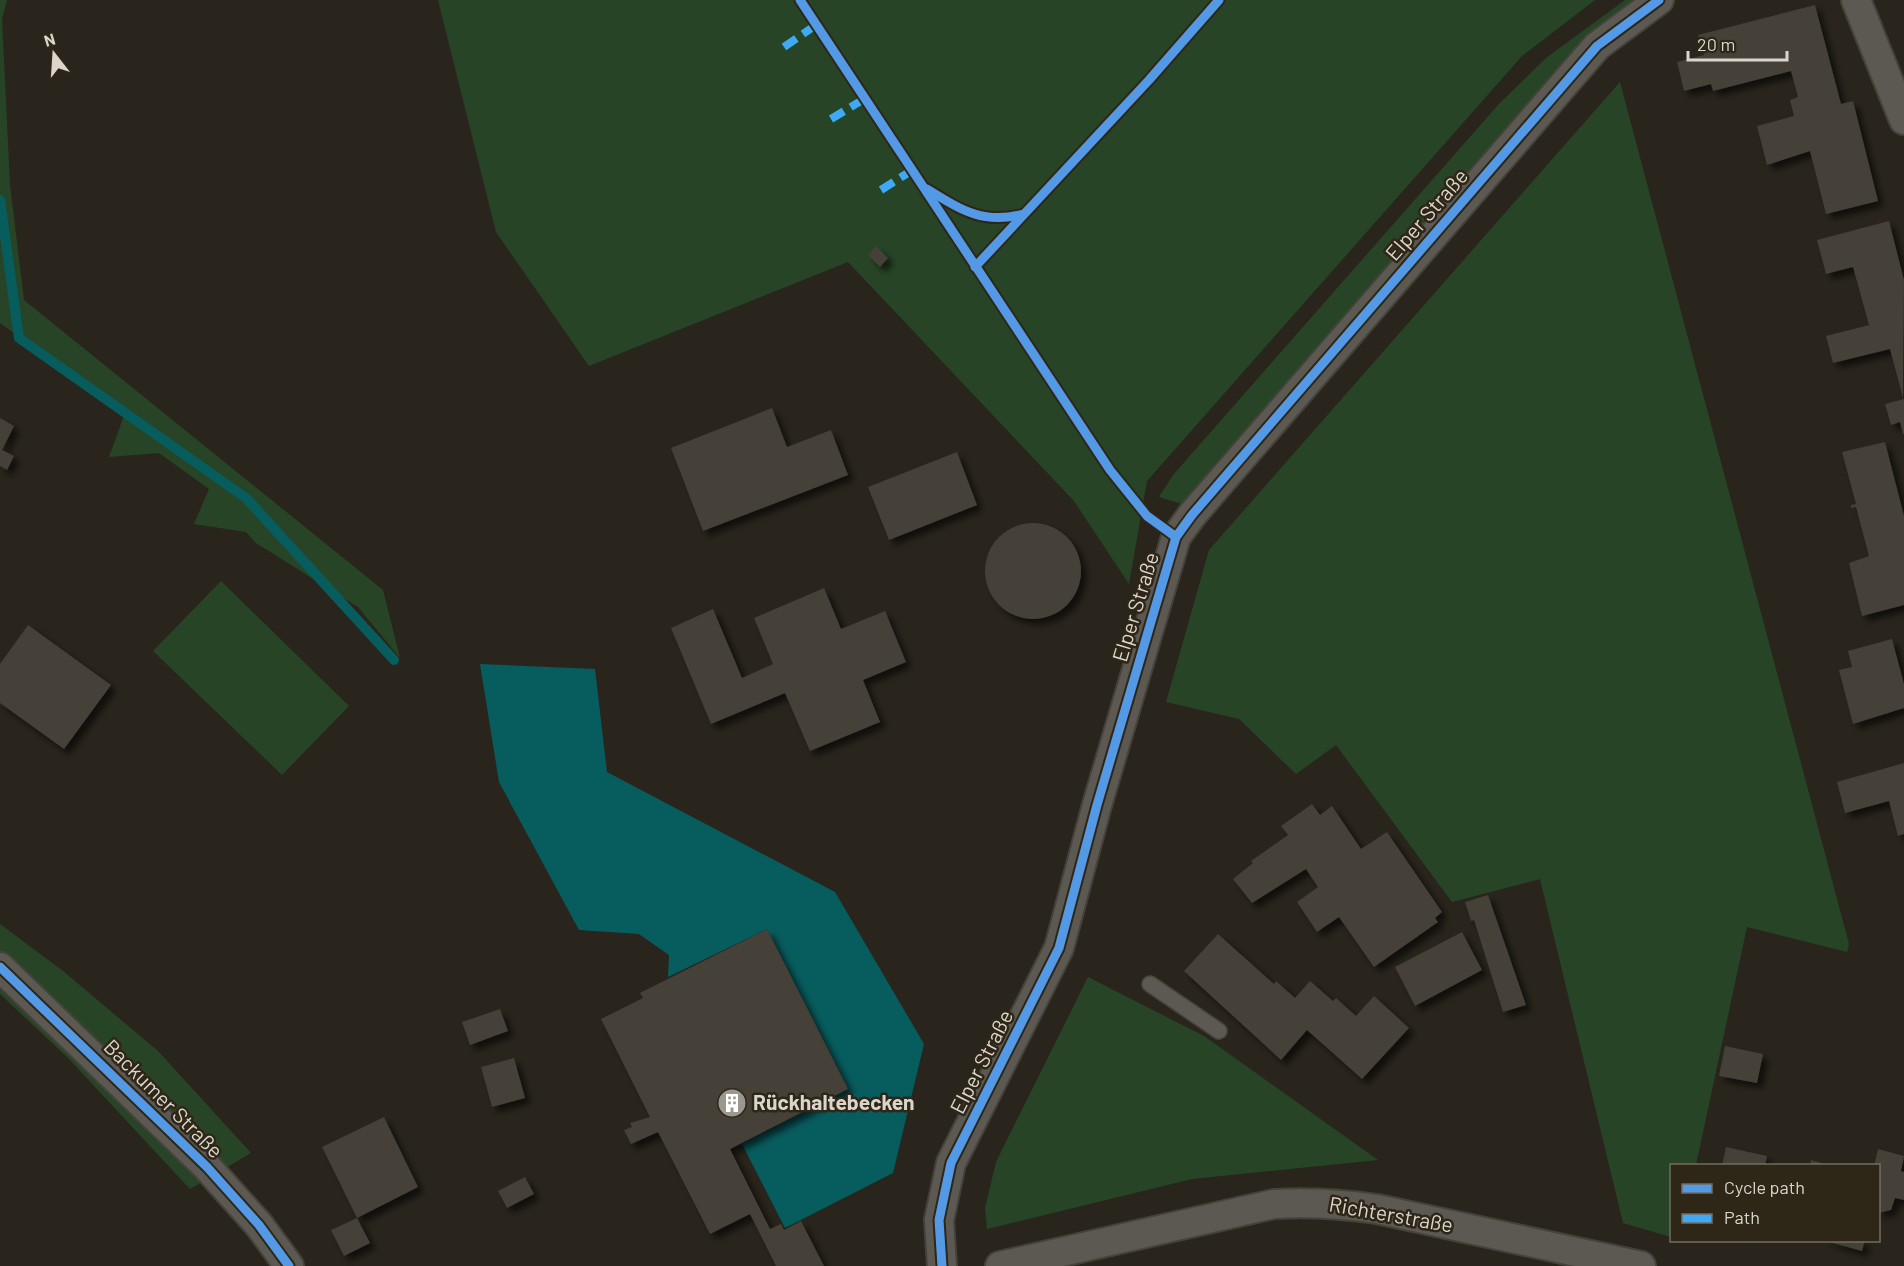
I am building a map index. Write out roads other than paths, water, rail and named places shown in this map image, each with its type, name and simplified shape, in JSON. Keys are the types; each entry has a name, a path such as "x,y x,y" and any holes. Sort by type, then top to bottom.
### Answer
{"street":[{"name":"Elper Straße","path":"942,1266 939,1220 951,1163 1059,948 1097,805 1176,537 1192,515 1597,46 1659,0"},
{"path":"1857,0 1903,116"},
{"name":"Backumer Straße","path":"0,967 207,1167 253,1218 289,1266"},
{"name":"Richterstraße","path":"1000,1266 1274,1204 1314,1202 1377,1209 1641,1266"}],"lane":[{"path":"1150,984 1220,1031"}],"water":[{"path":"480,664 595,669 607,772 835,892 924,1044 893,1173 785,1228 742,1144 848,1089 767,929 668,977 669,955 639,934 579,930 499,782"}],"waterway":[{"path":"0,200 19,338 246,498 394,660"}],"place":[{"name":"Rückhaltebecken","path":"732,1103"}]}
